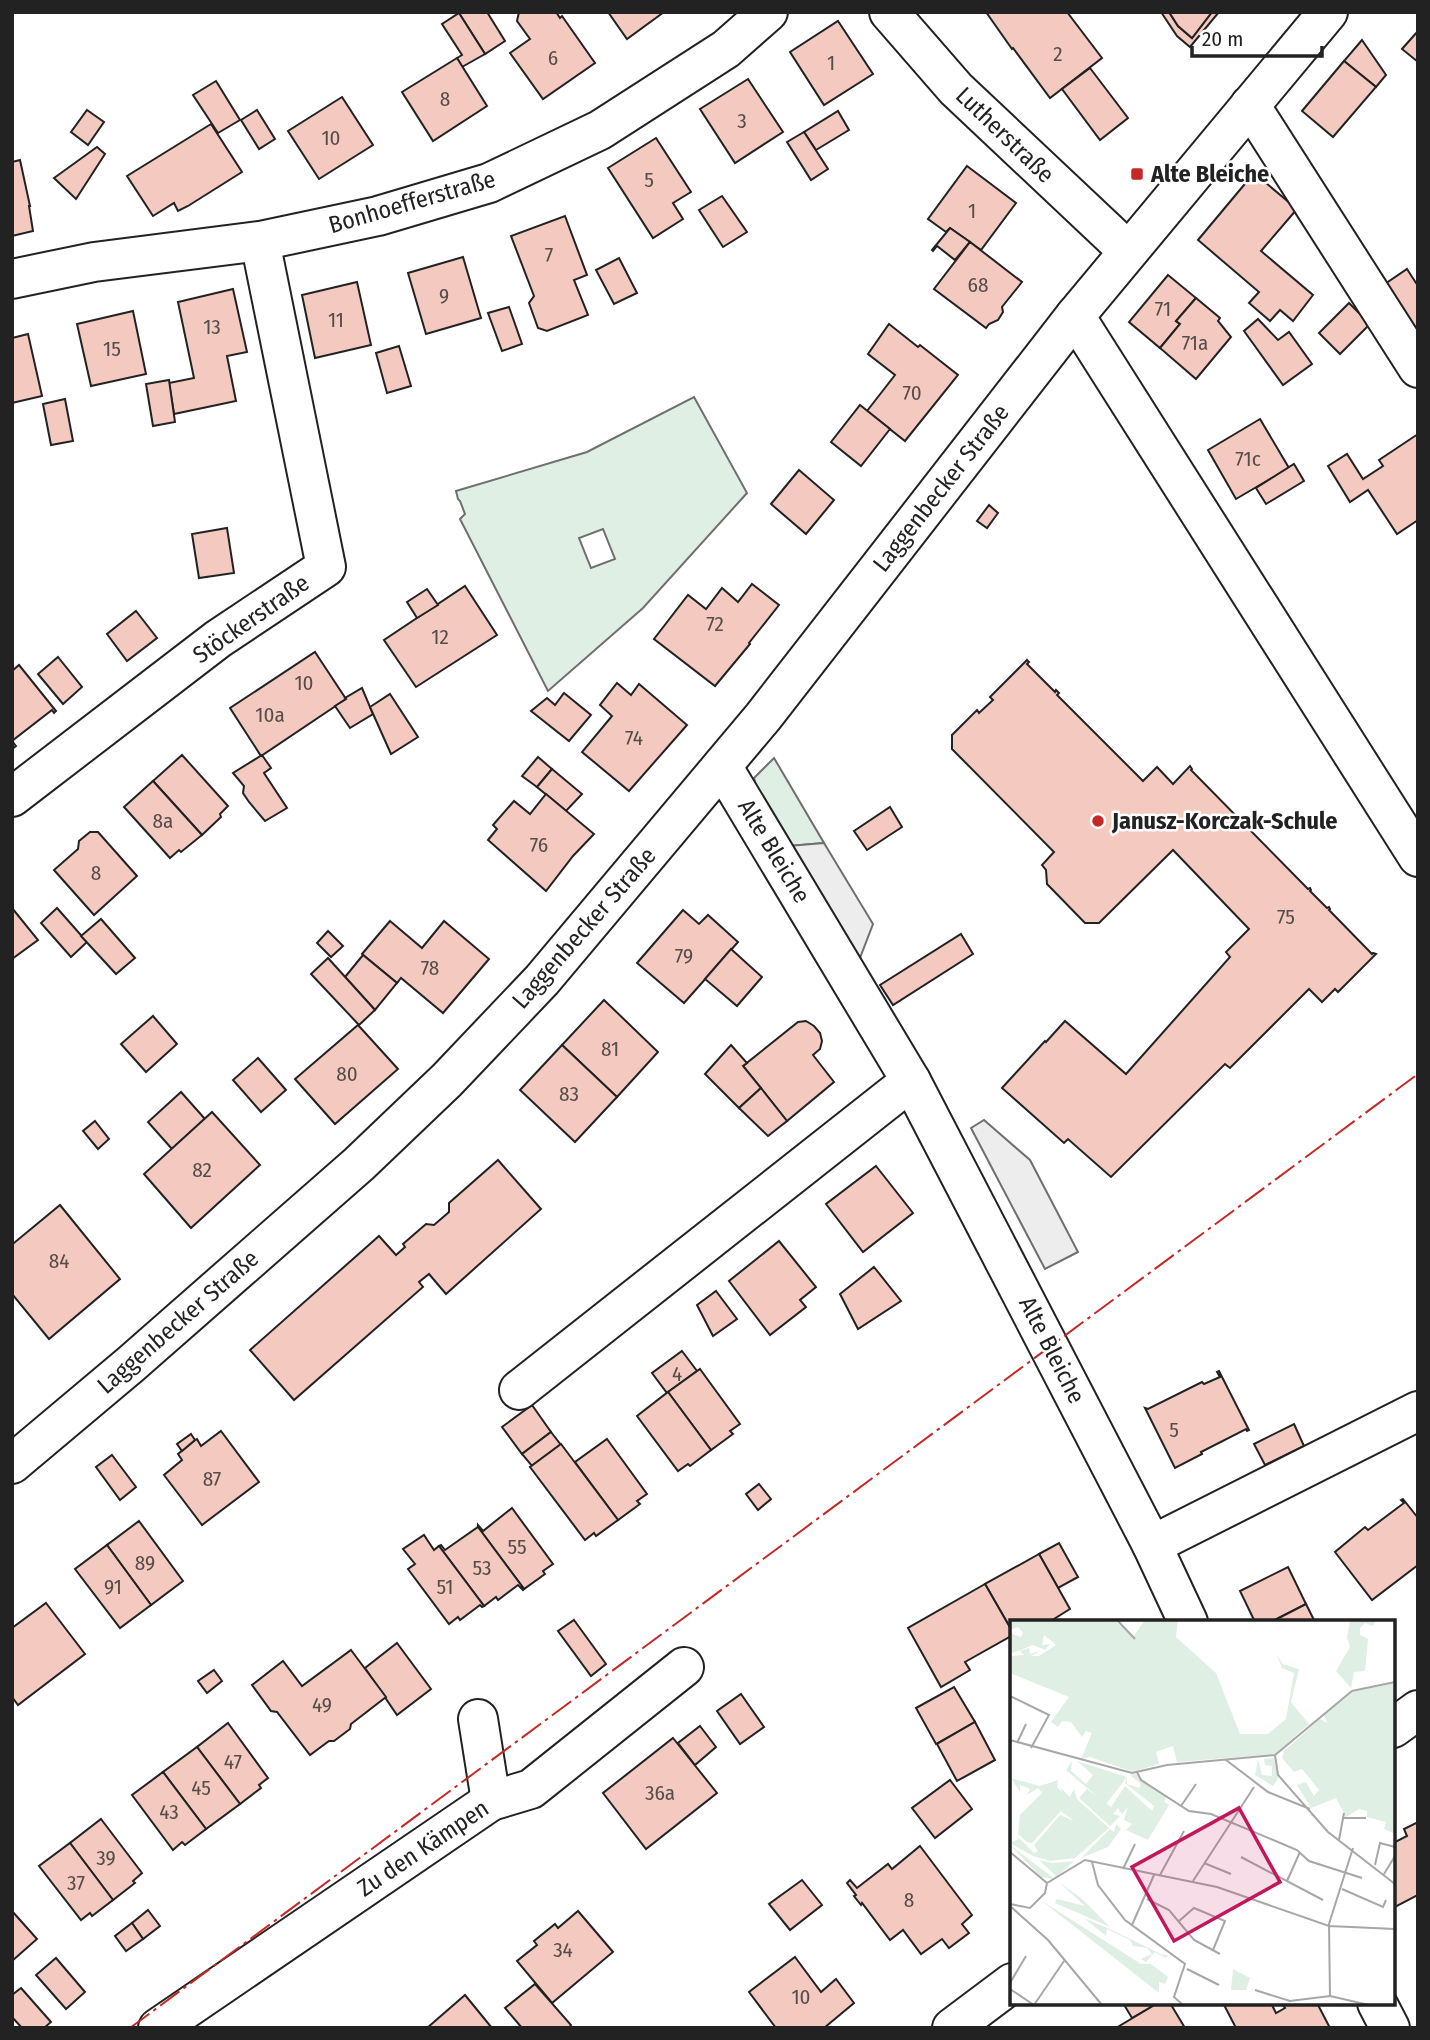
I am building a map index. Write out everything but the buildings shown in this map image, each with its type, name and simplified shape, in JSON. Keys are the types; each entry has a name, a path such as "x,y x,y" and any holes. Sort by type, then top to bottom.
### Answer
{"street":[{"name":"Bonhoefferstraße","path":"12,279 94,262 260,241 378,215 489,183 600,130 726,49 768,12"},
{"name":"Lutherstraße","path":"889,12 956,89 1128,251"},
{"name":"Laggenbecker Straße","path":"12,1464 323,1196 447,1080 542,980 763,717 1075,316 1328,12"},
{"path":"1250,106 1418,369"},
{"name":"Stöckerstraße","path":"12,797 218,639 326,567 260,241"},
{"path":"1075,316 1418,858"},
{"name":"Alte Bleiche","path":"722,765 911,1081 1152,1545 1187,1620"},
{"path":"519,1390 911,1081"},
{"path":"1152,1545 1418,1412"},
{"name":"Zu den Kämpen","path":"158,2028 491,1801 531,1789 684,1667"},
{"path":"1395,1727 1418,1710"},
{"path":"478,1719 491,1801"},
{"path":"952,2028 1010,1984"},
{"path":"1378,2005 1390,2028"}],"green space":[{"path":"694,397 747,493 643,608 548,691 460,519 465,514 456,491 587,452","holes":["603,529 615,559 591,568 579,538"]},
{"path":"774,758 824,843 788,846 760,800 754,778"}],"shaded area":[{"path":"824,843 873,924 858,963 788,846"},
{"path":"984,1120 1030,1160 1078,1252 1045,1269 971,1128"}],"power":[{"path":"130,2028 1418,1074"}],"place":[{"name":"Alte Bleiche","path":"1137,174"},
{"name":"Janusz-Korczak-Schule","path":"1098,821"}]}
